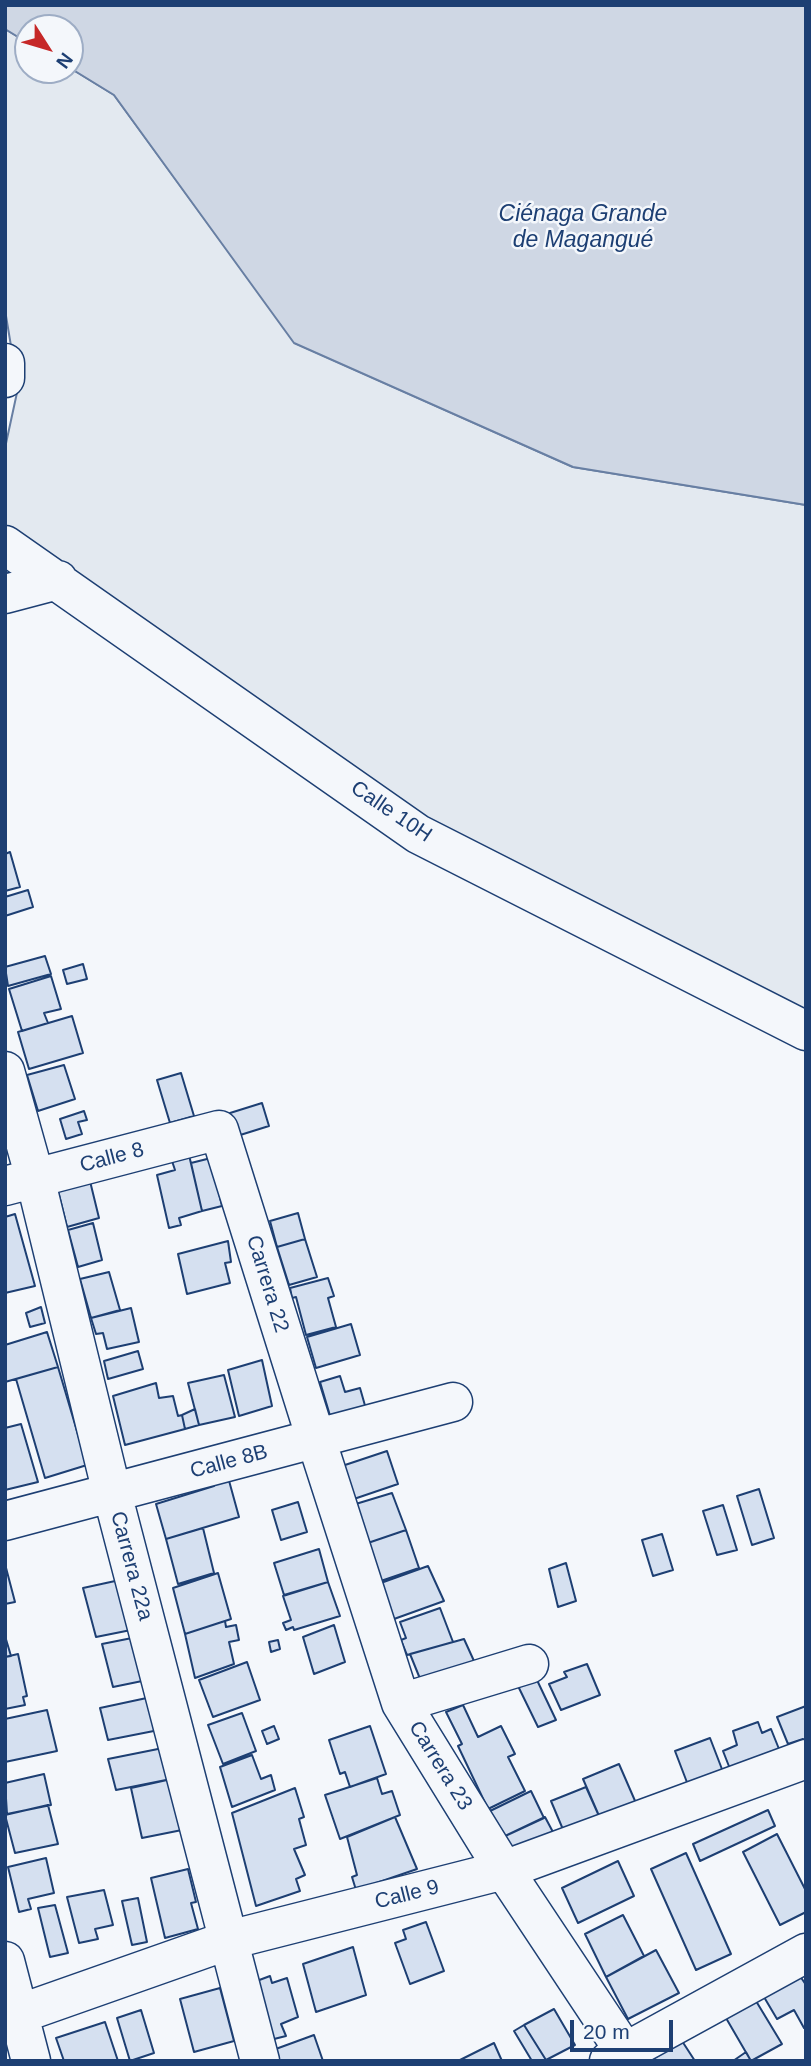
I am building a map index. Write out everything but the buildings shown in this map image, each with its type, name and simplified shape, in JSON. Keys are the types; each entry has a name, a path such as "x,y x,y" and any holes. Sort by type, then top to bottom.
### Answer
{"street":[{"path":"5,363 5,378"},
{"name":"Calle 10H","path":"5,545 418,834 806,1031"},
{"path":"5,594 58,580"},
{"name":"Carrera 22a","path":"5,1071 20,1182 112,1493 260,2061"},
{"name":"Calle 8","path":"20,1182 219,1130"},
{"name":"Carrera 22","path":"219,1130 316,1439"},
{"name":"Calle 8B","path":"5,1521 453,1402"},
{"name":"Carrera 23","path":"316,1439 401,1703 622,2058"},
{"path":"401,1703 529,1664"},
{"name":"Calle 9","path":"12,2017 229,1940 504,1870 806,1759"},
{"path":"622,2058 806,1953"},
{"path":"5,1961 12,2017 30,2061"}],"shaded area":[{"path":"5,29 14,34 14,84 84,84 84,77 114,95 295,343 573,467 806,505 806,1015 425,825 5,530 5,448 18,388 5,310"}],"water":[{"name":"Ciénaga Grande de Magangué","path":"5,5 806,5 806,505 573,467 294,343 114,95 84,77 84,14 14,14 14,34 5,29"}]}
